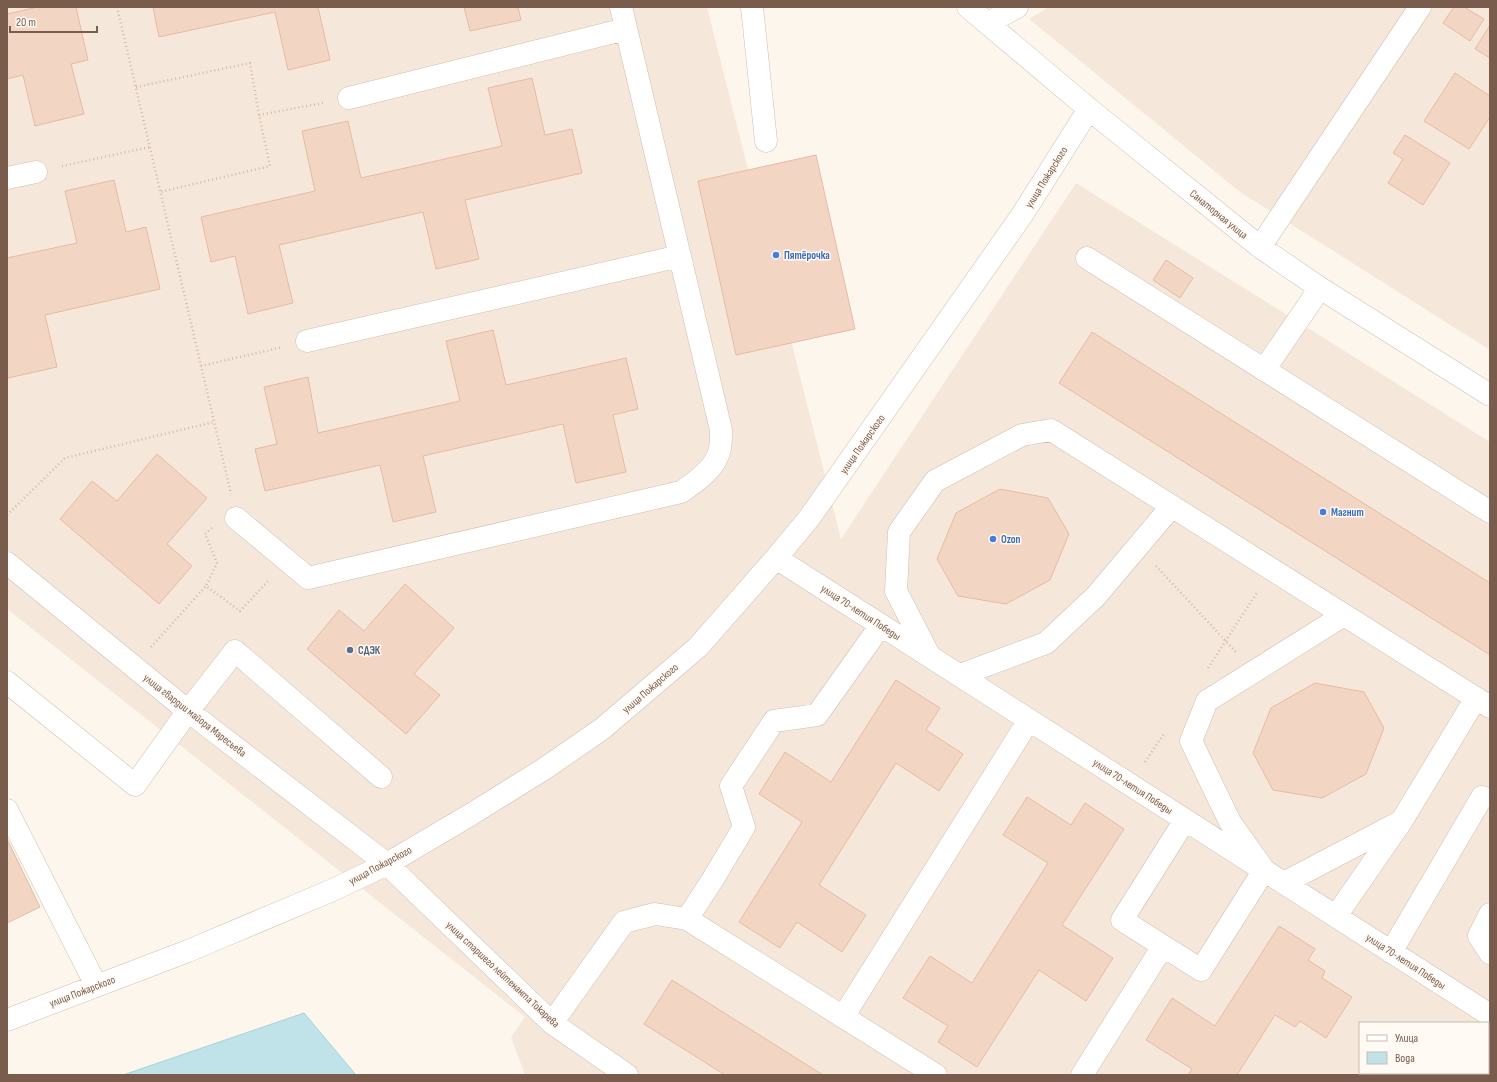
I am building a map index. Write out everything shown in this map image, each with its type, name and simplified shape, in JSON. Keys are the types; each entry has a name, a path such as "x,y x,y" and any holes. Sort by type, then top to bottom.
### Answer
{"street":[{"path":"235,513 308,578 681,492 698,481 713,465 720,449 722,430 621,7"},
{"path":"752,7 766,141"},
{"name":"Санаторная улица","path":"968,7 1089,109 1260,247 1320,288 1488,388"},
{"path":"988,23 1017,7"},
{"path":"1260,247 1420,7"},
{"path":"349,98 626,29"},
{"name":"улица Пожарского","path":"7,1020 188,951 335,889 387,864 544,769 602,729 698,647 810,517 1022,215 1089,109"},
{"path":"7,178 36,172"},
{"path":"307,341 680,256"},
{"path":"1087,258 1490,512"},
{"path":"1264,370 1320,288"},
{"path":"930,656 896,591 899,532 935,481 1022,435 1051,430 1483,702 1336,916"},
{"path":"960,675 1046,643 1096,596 1172,506"},
{"name":"улица 70-летия Победы","path":"776,558 1490,1015"},
{"name":"улица гвардии майора Маресьева","path":"9,559 188,711 387,864"},
{"path":"1185,820 1122,920 1201,970 1264,870 1230,822 1191,741 1207,701 1344,615"},
{"path":"687,919 744,827 731,786 774,721 817,715 882,625"},
{"path":"7,682 135,785 188,711 235,651 381,777"},
{"path":"843,1017 1029,720"},
{"path":"1391,952 1482,797"},
{"path":"7,810 96,985"},
{"path":"1284,883 1401,822"},
{"name":"улица старшего лейтенанта Токарева","path":"387,864 552,1023 627,1075"},
{"path":"552,1023 624,922 655,914 687,919 936,1075"},
{"path":"1490,914 1479,936 1490,953"},
{"path":"1082,1075 1164,946"}],"path":[{"path":"117,7 235,513 205,534 217,564 206,586 134,666"},
{"path":"136,87 250,63 270,166 160,192"},
{"path":"259,115 349,98"},
{"path":"36,172 150,147"},
{"path":"201,366 307,341"},
{"path":"7,515 65,458 214,422"},
{"path":"1138,546 1254,671"},
{"path":"206,586 240,611 287,560"}],"shaded area":[{"path":"7,7 707,7 841,539 1076,183 1490,442 1490,1075 525,1075 511,1037 525,1017 7,609"},
{"path":"1049,7 1490,7 1490,350 1240,192 1029,19"}],"water":[{"path":"304,1013 356,1075 123,1075"}],"building":[{"path":"38,7 76,7 88,60 71,64 84,114 35,126 23,75 7,79 7,14"},
{"path":"153,7 318,7 330,60 288,70 275,12 159,37"},
{"path":"464,7 518,7 521,20 470,31"},
{"path":"1454,7 1464,7 1484,19 1470,41 1443,23"},
{"path":"1490,25 1490,58 1475,49"},
{"path":"1455,73 1490,96 1490,117 1469,149 1424,121"},
{"path":"532,78 545,135 572,129 582,173 465,200 479,259 436,269 423,212 279,245 293,303 248,314 235,256 211,262 201,217 315,191 302,131 348,121 361,178 502,146 488,88"},
{"path":"1405,135 1450,163 1423,205 1388,183 1403,159 1393,153"},
{"name":"Пятёрочка","path":"816,155 855,329 736,355 698,181"},
{"path":"114,180 126,232 146,227 160,289 45,315 57,367 8,378 7,258 77,243 65,191"},
{"path":"1166,260 1193,278 1180,298 1153,280"},
{"path":"493,330 506,385 626,358 638,409 613,415 626,472 576,483 563,424 423,456 436,512 393,522 380,465 265,491 255,449 277,444 264,387 308,377 318,433 460,401 446,341"},
{"path":"1092,332 1490,583 1490,655 1059,383"},
{"path":"157,454 207,498 167,544 192,566 159,604 60,519 92,481 117,501"},
{"path":"1000,489 1048,498 1069,534 1050,580 1006,604 958,596 937,559 956,513"},
{"path":"405,584 454,628 414,674 440,695 406,734 307,649 339,610 364,631"},
{"path":"896,680 940,708 926,730 963,754 939,791 896,763 819,885 866,915 842,952 797,922 780,948 739,922 802,822 759,794 785,752 831,782"},
{"path":"1315,683 1364,692 1384,728 1366,774 1322,798 1273,790 1253,753 1271,708"},
{"path":"1027,797 1071,825 1085,803 1124,829 1062,925 1113,958 1086,1001 1039,970 977,1067 938,1042 948,1026 903,998 930,956 972,983 1048,863 1003,835"},
{"path":"7,839 40,907 7,923"},
{"path":"1279,926 1315,949 1308,960 1325,971 1322,978 1352,997 1326,1038 1300,1021 1295,1027 1275,1015 1237,1075 1188,1075 1192,1069 1146,1040 1172,998 1215,1026"},
{"path":"672,980 823,1075 725,1075 644,1024"},
{"path":"1490,1053 1490,1075 1388,1075 1489,1074"}],"place":[{"name":"Пятёрочка","path":"776,255"},
{"name":"Магнит","path":"1323,512"},
{"name":"Ozon","path":"993,539"},
{"name":"СДЭК","path":"350,650"}]}
